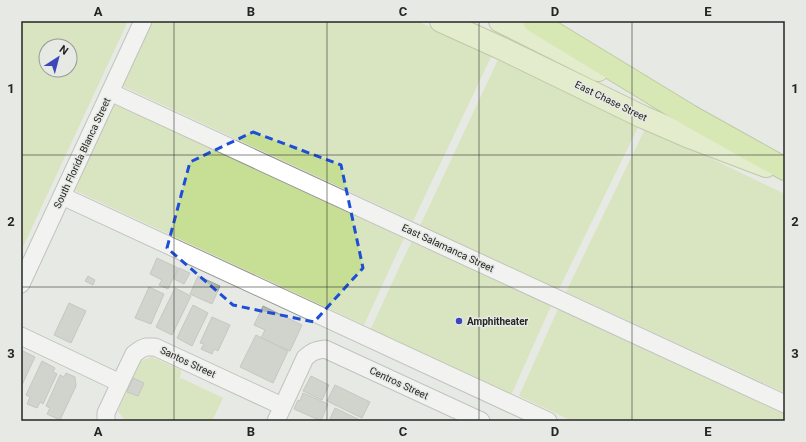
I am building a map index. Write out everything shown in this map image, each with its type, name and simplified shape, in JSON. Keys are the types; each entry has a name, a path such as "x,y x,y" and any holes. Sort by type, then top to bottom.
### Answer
{"highway":[{"path":"534,21 690,116 785,169"}],"main road":[{"name":"East Chase Street","path":"441,21 503,49 649,120 785,173"},
{"path":"500,21 690,116"}],"street":[{"name":"South Florida Blanca Street","path":"21,284 143,21"},
{"name":"East Salamanca Street","path":"110,92 785,404"},
{"path":"62,196 548,421"},
{"path":"21,336 120,383"},
{"name":"Santos Street","path":"106,421 106,413 134,354 146,347 155,347 279,414"},
{"name":"Centros Street","path":"279,414 305,358 316,350 325,349 481,421"}],"highlighted area":[{"path":"253,132 341,165 363,268 314,322 233,305 167,248 190,162"}],"green space":[{"path":"21,21 128,21 21,251"},
{"path":"152,21 417,21 492,55 413,221 122,86"},
{"path":"503,49 643,117 555,297 508,402 367,337"},
{"path":"114,104 404,238 364,325 74,190"},
{"path":"645,129 679,143 785,194 785,393 566,292"},
{"path":"558,309 785,414 785,421 572,421 519,396"},
{"path":"152,357 181,370 179,380 181,378 223,398 212,421 128,421 123,418 118,411 140,361"}],"building":[{"path":"157,258 178,268 168,289 159,285 162,280 150,274"},
{"path":"179,268 190,273 184,284 174,279"},
{"path":"88,276 95,280 93,285 85,281"},
{"path":"198,276 220,286 212,304 190,294"},
{"path":"149,287 164,294 151,324 135,318"},
{"path":"175,288 191,296 172,335 156,327"},
{"path":"69,303 86,311 71,343 54,335"},
{"path":"193,305 208,313 192,346 177,338"},
{"path":"263,306 302,325 290,351 261,338 265,330 254,325"},
{"path":"212,317 230,325 218,351 214,349 212,354 201,349 204,344 200,343"},
{"path":"256,335 288,351 273,383 240,367"},
{"path":"21,350 35,357 21,387"},
{"path":"42,361 55,368 53,372 57,374 43,404 40,402 37,408 27,404 30,397 26,395"},
{"path":"66,373 75,377 76,386 60,420 47,414 50,408 46,406 60,375 64,377"},
{"path":"311,376 329,385 322,400 303,391"},
{"path":"133,378 144,383 138,396 127,392"},
{"path":"335,385 370,402 362,418 327,401"},
{"path":"303,393 328,404 321,421 294,409 298,400 300,401"},
{"path":"335,408 362,421 329,421"}],"place":[{"name":"Amphitheater","path":"459,321"}]}
